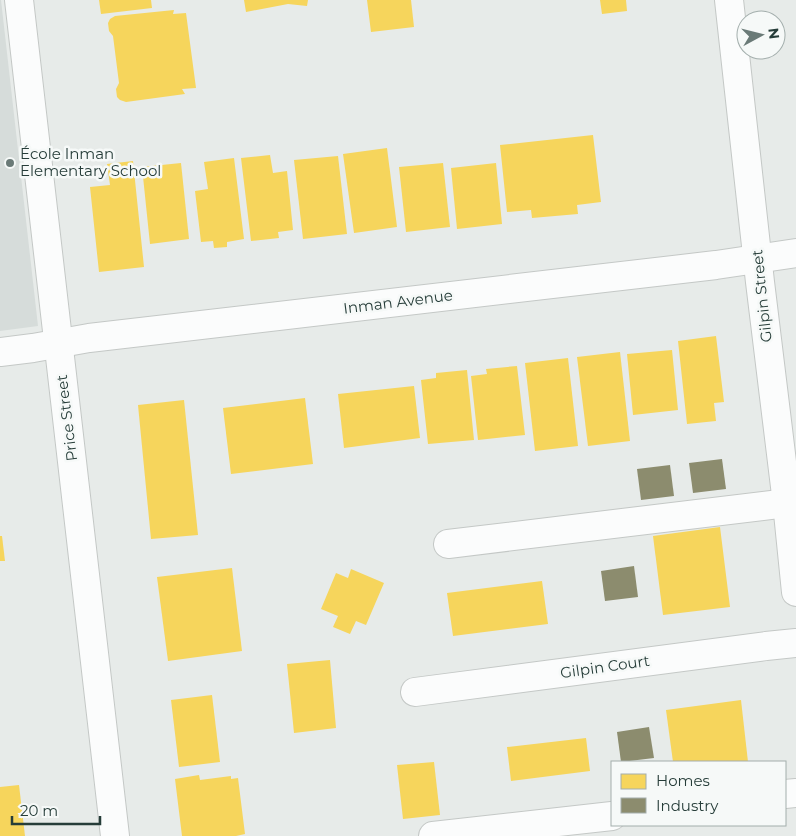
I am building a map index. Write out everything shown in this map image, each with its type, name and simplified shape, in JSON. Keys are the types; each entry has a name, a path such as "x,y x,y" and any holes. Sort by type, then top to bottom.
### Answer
{"street":[{"name":"Price Street","path":"19,0 115,836"},
{"name":"Gilpin Street","path":"729,0 757,259 791,503 796,592"},
{"name":"Inman Avenue","path":"0,352 89,338 796,253"},
{"path":"448,544 791,503"},
{"name":"Gilpin Court","path":"415,692 796,643"},
{"path":"433,836 611,816"}],"shaded area":[{"name":"École Inman Elementary School","path":"0,0 38,326 0,331"}],"building: Homes":[{"path":"99,0 151,0 152,8 101,14"},
{"path":"244,0 308,0 307,6 288,4 246,12"},
{"path":"367,0 411,0 414,27 371,32"},
{"path":"600,0 626,0 627,11 602,14"},
{"path":"174,10 173,14 186,13 196,88 182,89 185,94 126,102 120,100 117,97 116,89 119,83 113,36 109,31 108,23 110,19 115,16"},
{"path":"593,135 601,202 577,205 578,214 532,218 531,210 507,212 500,145"},
{"path":"387,148 397,227 354,233 343,154"},
{"path":"270,155 273,173 287,171 293,230 278,232 279,238 251,241 241,158"},
{"path":"338,156 347,234 303,239 294,160"},
{"path":"234,158 244,239 227,242 227,247 214,248 213,241 201,242 195,191 208,189 204,162"},
{"path":"133,161 144,267 99,272 90,187 110,185 107,164"},
{"path":"181,163 189,239 150,244 142,167"},
{"path":"443,163 450,227 406,232 399,167"},
{"path":"496,163 502,224 457,229 451,168"},
{"path":"716,336 724,402 714,403 716,421 687,424 678,341"},
{"path":"672,350 678,410 633,415 627,354"},
{"path":"620,352 630,441 588,446 577,357"},
{"path":"568,358 578,446 535,451 525,363"},
{"path":"517,366 525,435 478,440 471,376 487,374 486,369"},
{"path":"467,370 474,440 428,444 421,380 436,378 436,373"},
{"path":"414,386 420,438 344,448 338,394"},
{"path":"305,398 313,464 231,474 223,408"},
{"path":"184,400 198,535 151,539 138,405"},
{"path":"720,527 730,607 663,615 653,536"},
{"path":"0,536 2,536 5,561 0,561"},
{"path":"232,568 242,651 168,661 157,577"},
{"path":"351,569 384,583 366,625 356,621 350,634 333,627 338,616 321,609 336,573 348,578"},
{"path":"542,581 548,624 453,636 447,593"},
{"path":"330,660 336,728 294,733 287,664"},
{"path":"212,695 220,762 179,767 171,700"},
{"path":"741,700 748,761 673,761 666,710"},
{"path":"586,738 590,771 511,781 507,747"},
{"path":"434,762 440,815 403,819 397,765"},
{"path":"199,775 200,780 231,776 231,779 238,778 245,834 236,836 182,836 175,779"},
{"path":"19,785 25,836 0,836 0,787"}],"building: Industry":[{"path":"722,459 726,489 693,493 689,463"},
{"path":"670,465 674,496 641,500 637,469"},
{"path":"634,566 638,597 605,601 601,571"},
{"path":"649,727 654,758 621,761 617,732"}],"place":[{"name":"École Inman Elementary School","path":"10,163"}]}
